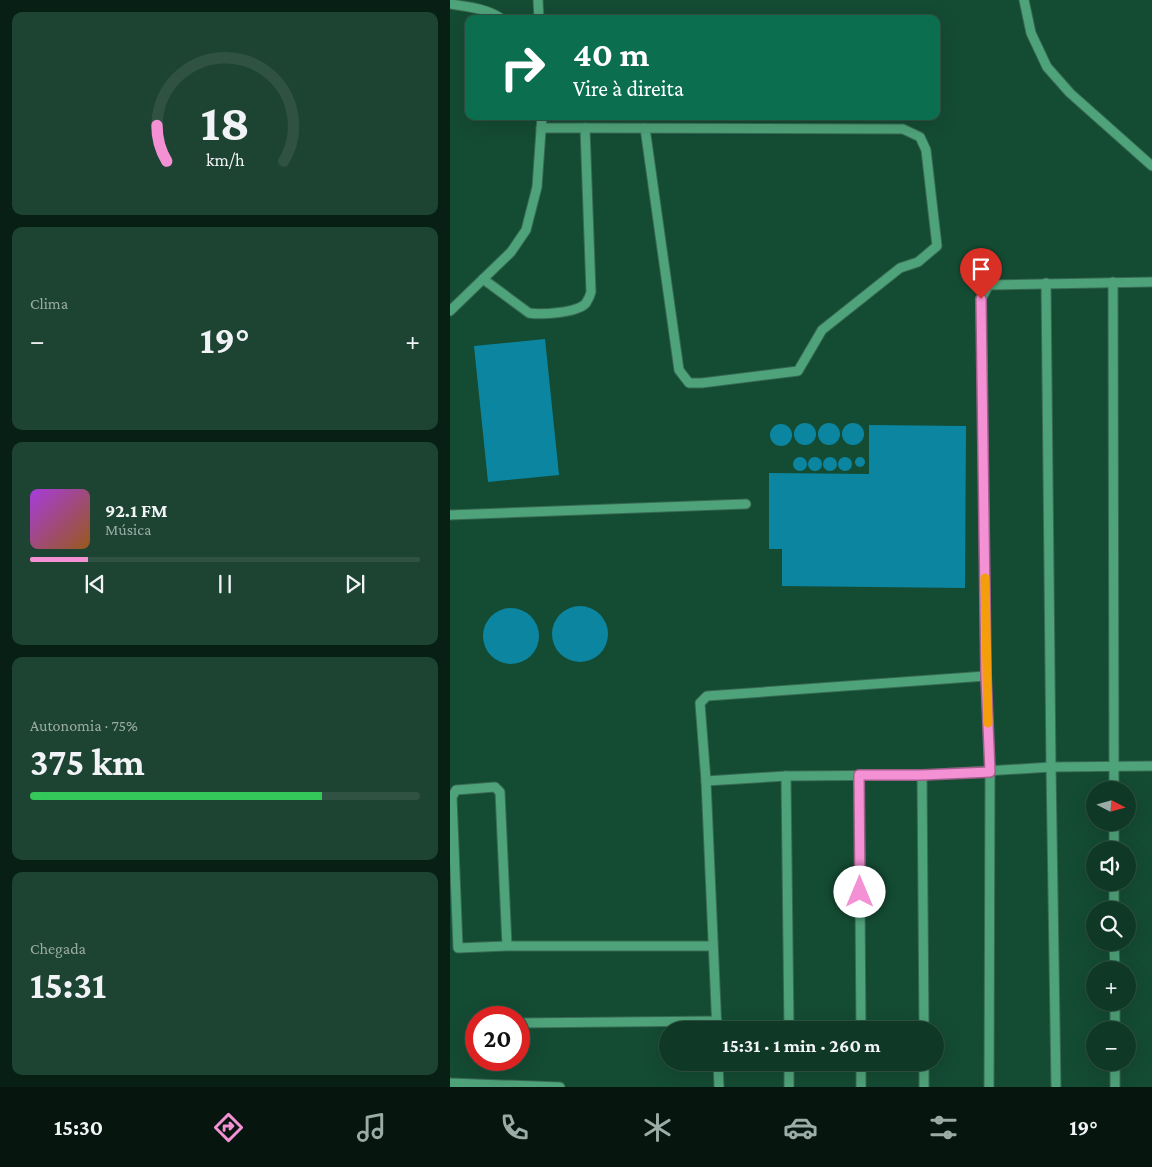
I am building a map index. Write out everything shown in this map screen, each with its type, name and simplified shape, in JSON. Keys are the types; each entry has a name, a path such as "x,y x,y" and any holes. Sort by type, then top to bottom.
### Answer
{"lane":[{"path":"450,4 456,0"},
{"path":"538,0 539,15"},
{"path":"1024,0 1031,33 1047,67 1070,93 1152,166"},
{"path":"450,4 480,8 497,15"},
{"path":"450,311 511,252 526,230 537,187 542,120"},
{"path":"541,128 585,128 645,128 903,128 920,137 926,150 937,246 918,262 900,268 822,330 798,371 689,383 679,370 645,128"},
{"path":"483,279 529,313 537,314 578,309 586,303 591,292 585,128"},
{"path":"1113,282 1114,781"},
{"path":"989,1087 990,772 986,676 981,299 989,285 1152,282"},
{"path":"1046,283 1056,1087"},
{"path":"450,515 746,504"},
{"path":"717,1021 706,781 700,703 707,696 986,676"},
{"path":"706,781 786,776 922,775 1051,767 1152,766"},
{"path":"859,775 861,1021"},
{"path":"922,775 924,1021"},
{"path":"786,776 789,1021"},
{"path":"507,946 500,792 495,787 456,790 452,797 453,895 458,948 507,946 712,946"},
{"path":"530,1023 659,1025"},
{"path":"718,1071 719,1087"},
{"path":"789,1071 789,1087"},
{"path":"861,1071 861,1087"},
{"path":"924,1071 924,1087"},
{"path":"1115,1071 1115,1087"},
{"path":"450,1083 560,1087"}],"building":[{"path":"545,339 559,475 488,482 474,346"},
{"path":"805,423 813,426 816,434 813,442 805,445 797,442 794,434 797,426"},
{"path":"829,423 837,426 840,434 837,442 829,445 821,442 818,434 821,426"},
{"path":"853,423 861,426 864,434 861,442 853,445 845,442 842,434 845,426"},
{"path":"781,424 789,427 792,435 789,443 781,446 773,443 770,435 773,427"},
{"path":"869,425 966,426 965,588 782,586 782,549 769,549 769,473 869,474"},
{"path":"800,457 805,459 807,464 805,469 800,471 795,469 793,464 795,459"},
{"path":"815,457 820,459 822,464 820,469 815,471 810,469 808,464 810,459"},
{"path":"830,457 835,459 837,464 835,469 830,471 825,469 823,464 825,459"},
{"path":"845,457 850,459 852,464 850,469 845,471 840,469 838,464 840,459"},
{"path":"858,457 862,457 865,462 864,466 858,467 855,464 855,460"},
{"path":"580,606 591,608 600,614 606,623 608,634 606,645 600,654 591,660 580,662 569,660 560,654 554,645 552,634 554,623 560,614 569,608"},
{"path":"511,608 522,610 531,616 537,625 539,636 537,647 531,656 522,662 511,664 500,662 491,656 485,647 483,636 485,625 491,616 500,610"}],"slow traffic":[{"path":"985,578 988,723"}],"route":[{"path":"860,892 859,775 990,772 986,676 981,299"}]}
